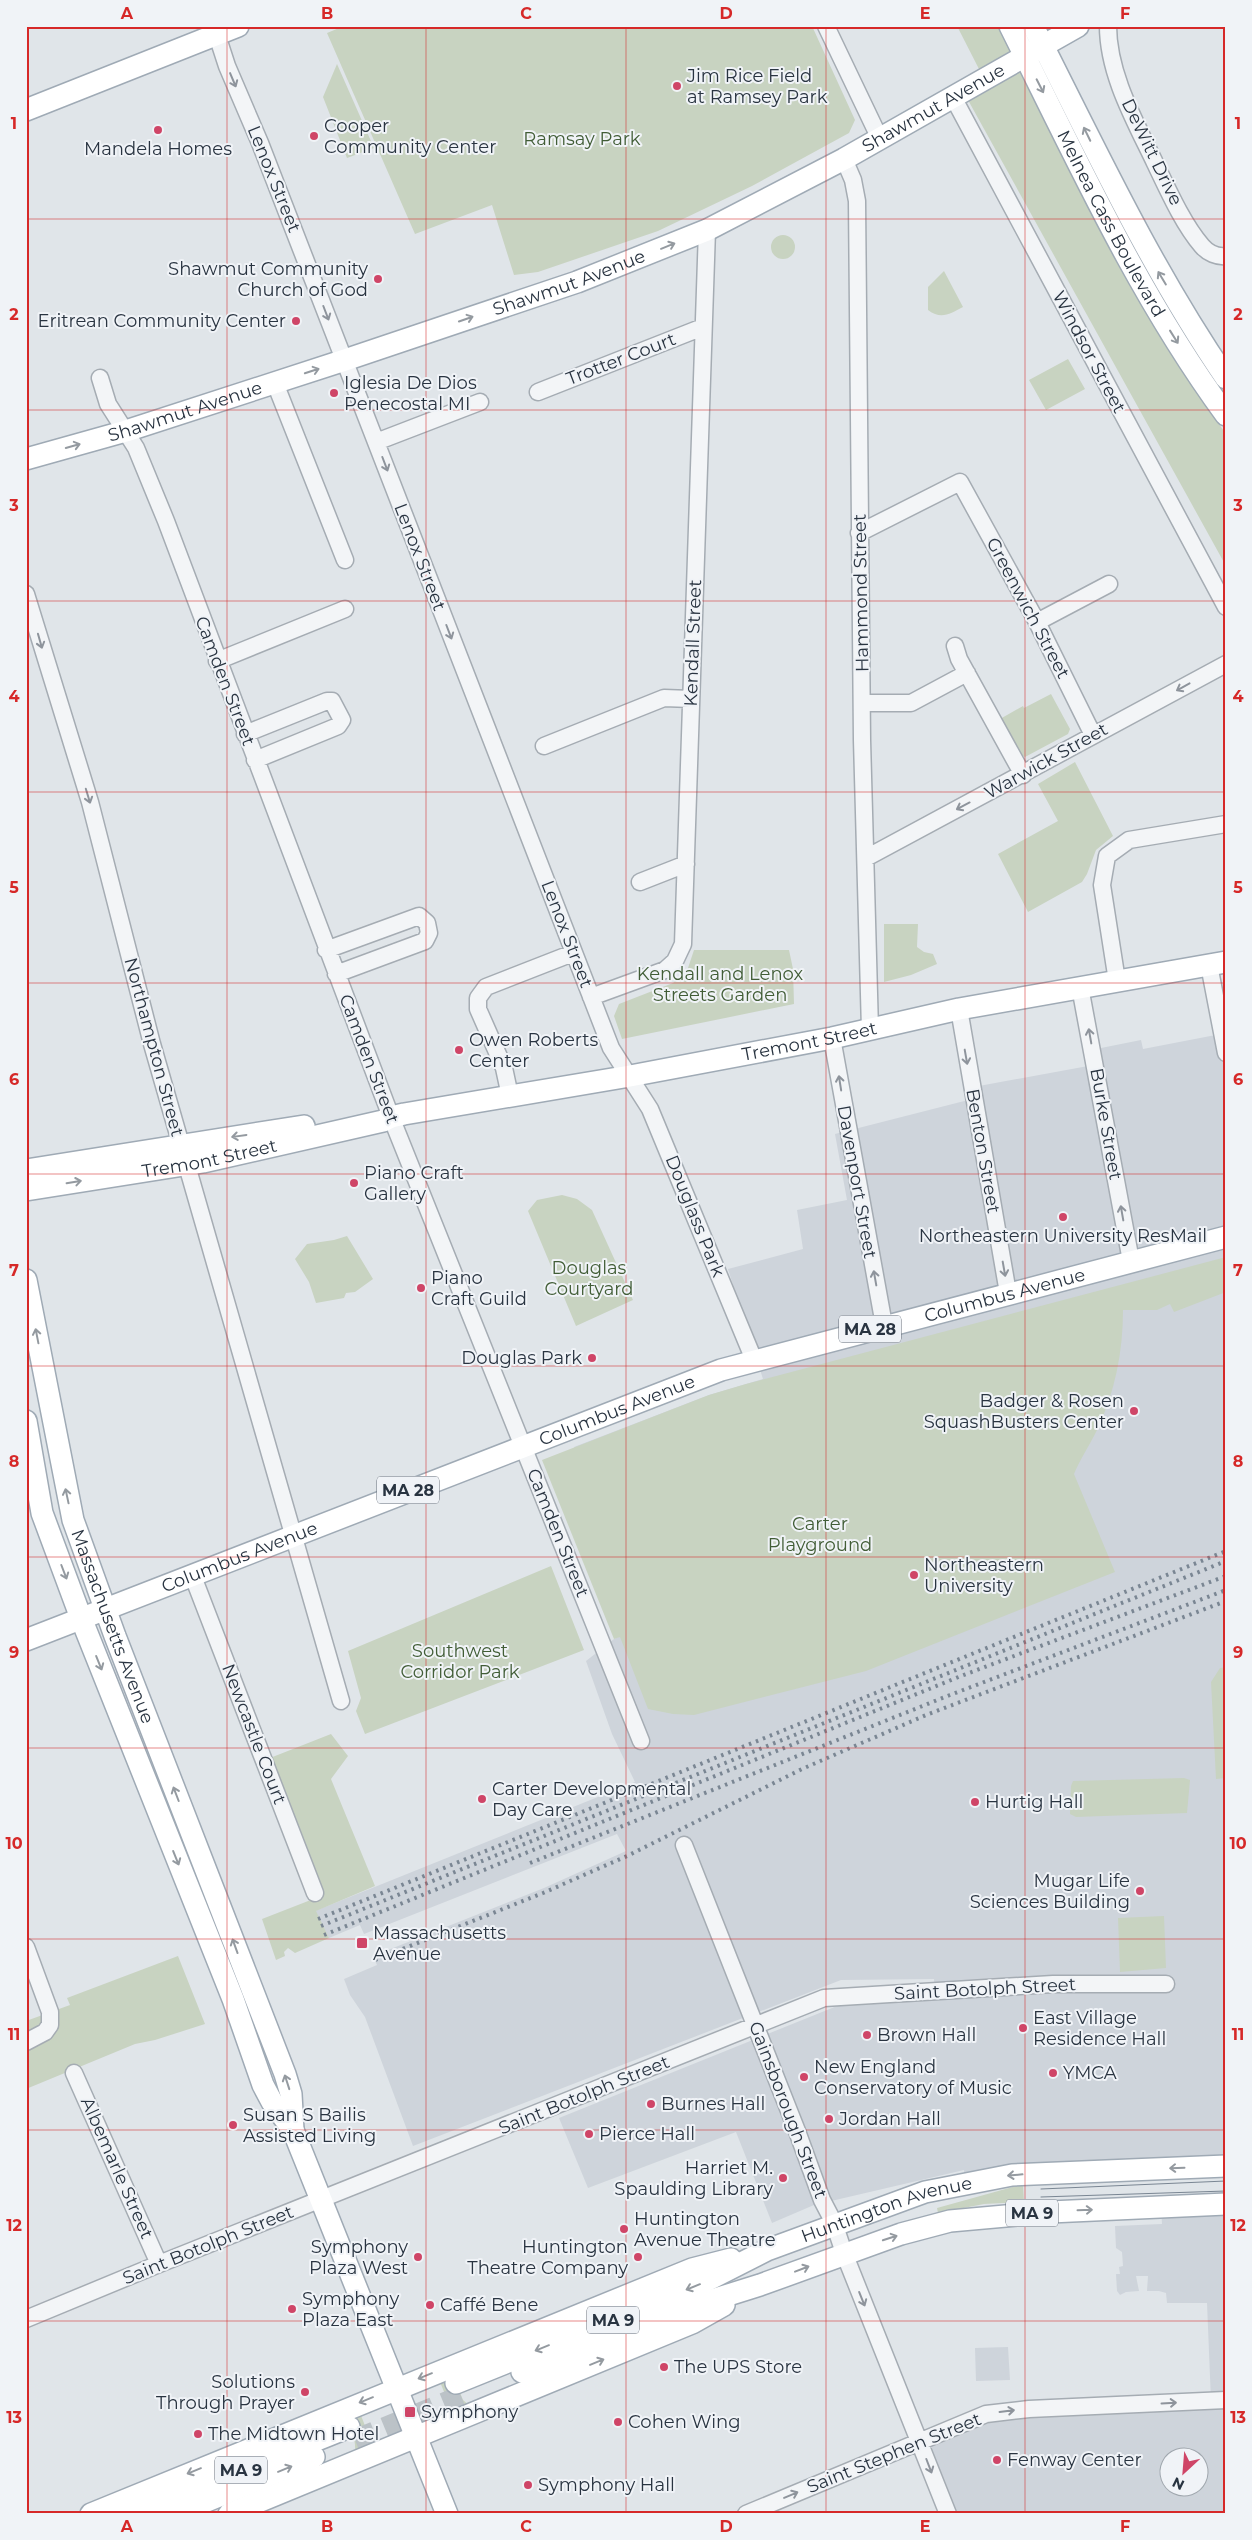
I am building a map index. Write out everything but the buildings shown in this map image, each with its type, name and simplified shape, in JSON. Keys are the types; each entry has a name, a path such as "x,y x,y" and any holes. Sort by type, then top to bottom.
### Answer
{"main road":[{"path":"26,110 215,30 238,26"},
{"name":"Melnea Cass Boulevard","path":"1010,26 1034,52 1184,315 1226,378"},
{"name":"Melnea Cass Boulevard","path":"1033,26 1034,52 1137,275 1176,340 1226,415"},
{"name":"Shawmut Avenue","path":"26,459 126,431 275,384 577,282 706,230 844,159 1078,26"},
{"name":"Tremont Street","path":"26,1190 184,1154 383,1115 391,1117 630,1076 832,1038 959,1009 1218,964"},
{"name":"Tremont Street","path":"26,1170 184,1154"},
{"name":"Columbus Avenue","path":"26,1640 645,1397 754,1360 1226,1237"},
{"name":"Massachusetts Avenue","path":"26,1280 69,1506 104,1609 285,2074 291,2094 293,2130"},
{"name":"Massachusetts Avenue","path":"26,1421 42,1513 81,1618 233,1999 263,2085 272,2102 293,2130 447,2514"},
{"name":"Huntington Avenue","path":"1226,2166 1012,2175 925,2192 834,2223 768,2250 700,2284 459,2390 901,2234 959,2220 1050,2212 1226,2204"},
{"path":"92,2514 396,2388 692,2269 768,2250"},
{"path":"229,2514 692,2323 760,2285"},
{"name":"MA 9","path":"133,2514 352,2433 175,2514"}],"street":[{"path":"826,26 880,138"},
{"name":"DeWitt Drive","path":"1108,26 1109,51 1129,109 1173,200 1203,247 1218,257 1226,256"},
{"name":"Lenox Street","path":"215,30 345,360 573,953 611,1048 630,1076"},
{"name":"Windsor Street","path":"953,97 1226,607"},
{"name":"Hammond Street","path":"844,159 853,180 857,201 859,533 870,1030"},
{"name":"Kendall Street","path":"591,997 662,971 675,961 683,944 706,230"},
{"name":"Trotter Court","path":"538,392 703,326"},
{"name":"Camden Street","path":"100,378 108,404 126,431 166,521 254,760 391,1117 641,1741"},
{"path":"275,384 345,560"},
{"path":"376,442 480,402"},
{"name":"Greenwich Street","path":"859,533 960,482 1037,622 1093,735"},
{"path":"1037,622 1109,584"},
{"name":"Northampton Street","path":"26,594 90,802 152,1044 341,1701"},
{"path":"217,661 346,610"},
{"path":"955,646 1022,775"},
{"name":"Warwick Street","path":"866,858 1226,664"},
{"path":"862,703 911,702 967,672"},
{"path":"544,746 664,698 691,699"},
{"path":"245,734 327,701 332,701 335,704 342,720 338,726 254,760"},
{"path":"1118,981 1102,885 1107,856 1129,840 1226,824"},
{"path":"640,882 686,864"},
{"path":"326,950 419,916 427,923 429,933 425,941 336,974"},
{"path":"510,1096 504,1068 478,1009 478,998 486,986 573,953"},
{"path":"1218,964 1226,1053"},
{"name":"Burke Street","path":"1080,987 1131,1261"},
{"name":"Benton Street","path":"959,1009 1008,1293"},
{"name":"Davenport Street","path":"832,1038 884,1326"},
{"name":"Douglass Park","path":"630,1076 650,1109 754,1360"},
{"name":"Newcastle Court","path":"192,1574 315,1893"},
{"name":"Gainsborough Street","path":"684,1845 822,2200 834,2223 844,2253 948,2514"},
{"path":"26,1947 49,2008 50,2021 46,2032 26,2042"},
{"name":"Saint Botolph Street","path":"26,2320 159,2264 812,2003 832,1998 952,1992 1053,1984 1166,1984"},
{"name":"Albemarle Street","path":"74,2073 159,2264"},
{"name":"Saint Stephen Street","path":"746,2514 965,2421 1006,2410 1226,2400"}],"shaded area":[{"name":"Northeastern University","path":"1226,1033 1226,2166 964,2183 964,2170 814,2205 772,2223 736,2132 588,2188 559,2118 837,2006 935,1999 934,1979 841,1980 413,2146 365,2017 350,1995 344,1979 377,1965 373,1956 544,1888 626,1851 617,1834 364,1934 360,1925 329,1938 315,1911 635,1782 612,1734 586,1661 614,1639 624,1634 574,1447 709,1395 763,1379 728,1269 803,1249 797,1210 847,1200 835,1134 980,1097 979,1086 1099,1064 1096,1049 1141,1040 1143,1049"},
{"path":"1226,2205 1226,2514 948,2514 920,2441 965,2421 1211,2401 1207,2303 1167,2303 1166,2293 1147,2291 1148,2276 1136,2276 1139,2291 1126,2292 1120,2295 1117,2291 1116,2274 1120,2274 1119,2267 1123,2266 1122,2252 1116,2248 1115,2226 1162,2224 1161,2207"},
{"path":"1008,2347 1010,2380 976,2381 975,2348"}],"green space":[{"name":"Ramsay Park","path":"344,26 812,26 855,120 849,133 752,186 658,231 538,272 514,275 492,205 415,234 327,33"},
{"path":"957,26 1000,26 1111,244 1195,390 1226,434 1226,566 958,82 980,71"},
{"path":"337,64 374,148 347,158 323,97"},
{"path":"783,235 791,239 795,247 791,255 783,259 775,255 771,247 775,239"},
{"path":"944,271 963,307 950,314 937,315 928,310 928,287"},
{"path":"1068,359 1085,389 1046,410 1029,380"},
{"path":"1051,694 1070,729 1068,734 1025,757 1021,755 1000,719 1023,706 1024,708"},
{"path":"1075,762 1113,836 1096,850 1082,882 1028,912 998,854 1058,821 1038,784"},
{"path":"884,924 918,924 917,947 924,952 933,954 937,964 911,975 884,982"},
{"name":"Kendall and Lenox Streets Garden","path":"694,950 789,950 793,969 794,1004 622,1039 614,1016 619,1004 673,983 687,971"},
{"name":"Douglas Courtyard","path":"562,1195 577,1199 592,1210 633,1300 576,1326 528,1211 537,1200"},
{"path":"347,1236 373,1279 355,1292 346,1293 344,1298 316,1303 309,1282 295,1259 307,1244"},
{"name":"Carter Playground","path":"1226,1257 1226,1292 1174,1312 1170,1304 1157,1310 1123,1310 1120,1356 1109,1401 1097,1430 1074,1474 1115,1572 866,1671 694,1715 673,1714 648,1709 620,1637 614,1639 542,1460 709,1395 746,1384"},
{"name":"Southwest Corridor Park","path":"551,1566 584,1650 365,1734 356,1711 361,1698 348,1651"},
{"path":"1226,1667 1226,1778 1216,1779 1211,1682 1220,1668"},
{"path":"331,1734 348,1756 331,1779 375,1886 316,1911 329,1938 295,1953 288,1948 284,1952 285,1956 276,1960 262,1919 321,1896 270,1758"},
{"path":"1184,1778 1190,1780 1187,1813 1076,1817 1070,1814 1071,1786 1073,1781"},
{"path":"1164,1916 1166,1968 1120,1972 1118,1918"},
{"path":"178,1956 205,2024 155,2040 135,2044 26,2089 26,2021 70,2005 67,1998"},
{"path":"1023,2184 1024,2202 984,2204 938,2213 937,2208"},
{"path":"441,2379 456,2383 463,2400 470,2406 452,2411 440,2382"},
{"path":"360,2413 373,2446 355,2452 353,2434 341,2420"}],"tunnel":[{"path":"355,2440 461,2396"}],"tram line":[{"path":"1041,2189 1226,2181"},
{"path":"1041,2197 1226,2191"}],"railway":[{"path":"318,1919 1226,1551"},
{"path":"321,1926 1226,1561"},
{"path":"324,1935 961,1676 1226,1576"},
{"path":"530,1863 950,1695 1226,1590"},
{"path":"375,1960 543,1893 627,1856 802,1769 926,1715 1226,1601"}],"place":[{"name":"Jim Rice Field at Ramsey Park","path":"677,86"},
{"name":"Mandela Homes","path":"158,130"},
{"name":"Cooper Community Center","path":"314,136"},
{"name":"Shawmut Community Church of God","path":"378,279"},
{"name":"Eritrean Community Center","path":"296,321"},
{"name":"Iglesia De Dios Penecostal MI","path":"334,393"},
{"name":"Owen Roberts Center","path":"459,1050"},
{"name":"Piano Craft Gallery","path":"354,1183"},
{"name":"Northeastern University ResMail","path":"1063,1217"},
{"name":"Piano Craft Guild","path":"421,1288"},
{"name":"Douglas Park","path":"592,1358"},
{"name":"Badger & Rosen SquashBusters Center","path":"1134,1411"},
{"name":"Northeastern University","path":"914,1575"},
{"name":"Carter Developmental Day Care","path":"482,1799"},
{"name":"Hurtig Hall","path":"975,1802"},
{"name":"Mugar Life Sciences Building","path":"1140,1891"},
{"name":"Massachusetts Avenue","path":"362,1943"},
{"name":"East Village Residence Hall","path":"1023,2028"},
{"name":"Brown Hall","path":"867,2035"},
{"name":"YMCA","path":"1053,2073"},
{"name":"New England Conservatory of Music","path":"804,2077"},
{"name":"Burnes Hall","path":"651,2104"},
{"name":"Jordan Hall","path":"829,2119"},
{"name":"Susan S Bailis Assisted Living","path":"233,2125"},
{"name":"Pierce Hall","path":"589,2134"},
{"name":"Harriet M. Spaulding Library","path":"783,2178"},
{"name":"Huntington Avenue Theatre","path":"624,2229"},
{"name":"Symphony Plaza West","path":"418,2257"},
{"name":"Huntington Theatre Company","path":"638,2257"},
{"name":"Caffé Bene","path":"430,2305"},
{"name":"Symphony Plaza East","path":"292,2309"},
{"name":"The UPS Store","path":"664,2367"},
{"name":"Solutions Through Prayer","path":"305,2392"},
{"name":"Symphony","path":"410,2412"},
{"name":"Cohen Wing","path":"618,2422"},
{"name":"The Midtown Hotel","path":"198,2434"},
{"name":"Fenway Center","path":"997,2460"},
{"name":"Symphony Hall","path":"528,2485"}]}
